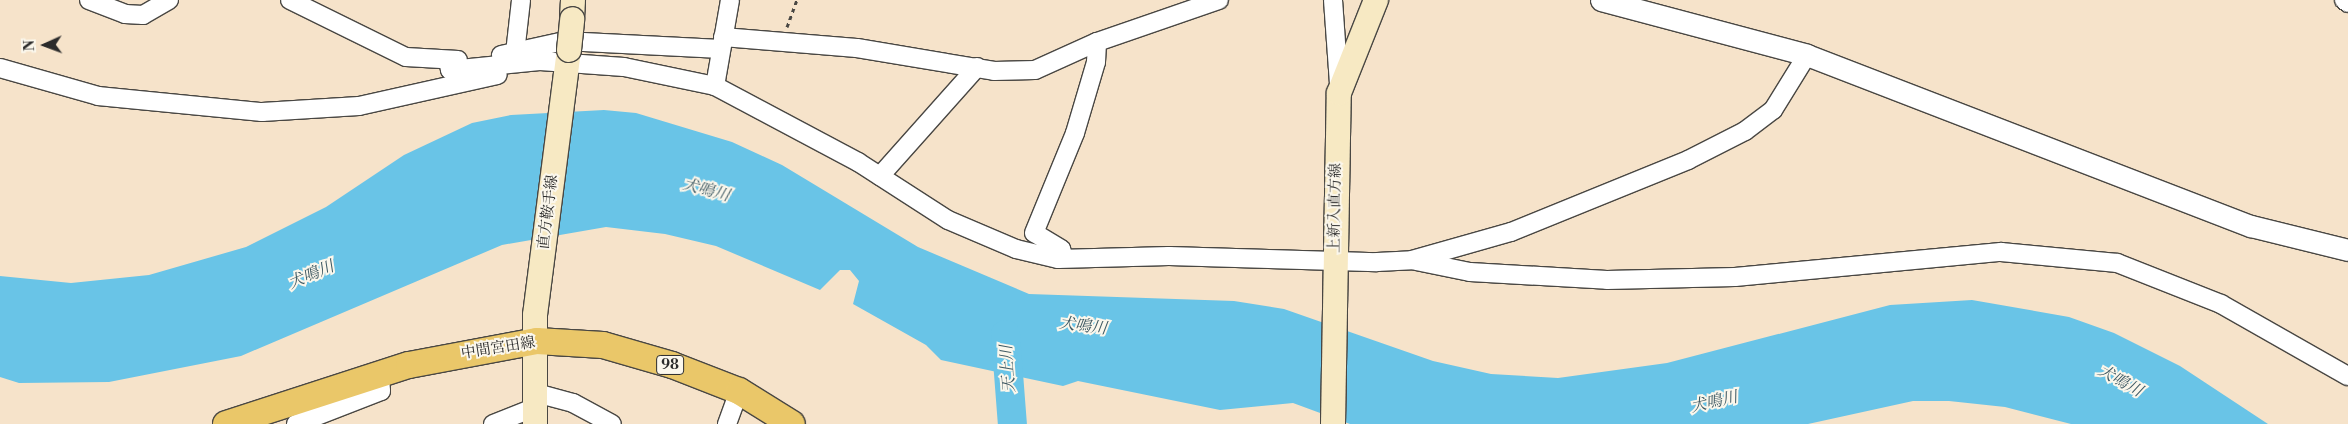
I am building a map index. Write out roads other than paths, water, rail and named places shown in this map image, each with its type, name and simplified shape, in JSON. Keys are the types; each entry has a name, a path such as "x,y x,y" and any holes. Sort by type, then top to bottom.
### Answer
{"main road":[{"name":"上新入直方線","path":"1334,424 1334,264 1339,94 1376,0"},
{"name":"直方鞍手線","path":"536,408 537,341 535,314 572,10"},
{"name":"中間宮田線","path":"226,424 380,377 409,365 537,341 603,345 739,391 792,424"}],"street":[{"path":"89,0 125,14 143,15 169,0"},
{"path":"515,52 521,0"},
{"path":"715,86 730,0"},
{"path":"296,1 406,57 448,61 515,52 564,41 781,42 856,48 977,67 1035,70 1097,42 1219,0"},
{"path":"1333,0 1339,94"},
{"path":"1602,0 1636,4 1807,55 2251,226 2348,250"},
{"path":"2344,0 2348,2"},
{"path":"1064,258 1061,249 1034,233 1075,132 1096,62 1097,42"},
{"path":"448,61 450,70 540,61 624,67 715,86 880,176 948,220 1016,249 1064,258 1334,264 1412,260 1511,232 1662,172 1745,131 1773,110 1807,55"},
{"path":"0,68 98,96 262,112 360,106 567,63"},
{"path":"880,176 977,67"},
{"path":"1412,260 1470,272 1608,280 1735,277 2001,252 2117,263 2222,304 2348,376"},
{"path":"296,424 381,391 380,377"},
{"path":"727,424 739,391"},
{"path":"493,424 536,408 572,403 612,424"}],"water":[{"name":"犬鳴川","path":"604,110 636,113 732,142 782,165 918,247 1029,294 1234,301 1284,309 1433,361 1491,374 1558,378 1667,363 1890,305 1972,300 2069,317 2114,333 2180,366 2268,424 2071,424 2005,407 1949,401 1913,401 1808,424 1350,424 1293,403 1220,410 1078,381 1063,386 941,360 926,345 853,304 859,281 850,270 840,270 820,290 716,246 665,234 606,227 502,245 241,356 109,382 19,383 0,377 0,276 71,283 149,275 246,247 326,207 404,155 472,123 511,115"}],"waterway":[{"name":"天上川","path":"1005,334 1012,424"}]}
